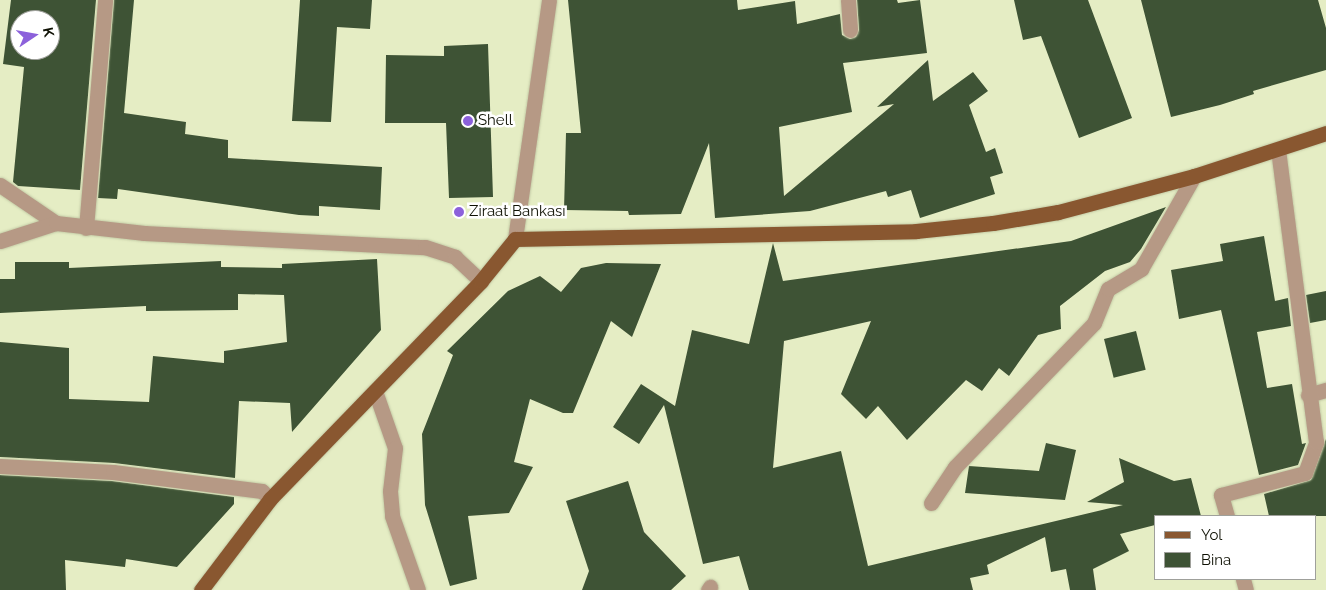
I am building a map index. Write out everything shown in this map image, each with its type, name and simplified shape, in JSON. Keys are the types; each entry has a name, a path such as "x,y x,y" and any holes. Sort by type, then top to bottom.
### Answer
{"main road":[{"path":"201,590 270,499 481,280 515,239 916,231 1058,212 1194,176 1278,151 1326,133"}],"street":[{"path":"86,228 106,0"},
{"path":"515,239 549,0"},
{"path":"848,0 850,30"},
{"path":"1227,515 1221,495 1305,473 1316,442 1308,395 1278,151"},
{"path":"931,503 955,467 1094,323 1108,290 1141,269 1194,176"},
{"path":"0,185 14,192 56,223 86,228 425,247 454,257 481,280"},
{"path":"0,241 56,223"},
{"path":"1308,395 1326,390"},
{"path":"375,391 395,448 390,491 392,516 418,590"},
{"path":"0,466 122,473 262,491 270,499"}],"building":[{"path":"11,0 96,0 80,190 18,186 13,182 24,67 3,64"},
{"path":"114,0 134,0 124,113 186,122 185,134 228,140 228,158 382,167 380,210 319,206 319,216 299,215 118,189 117,199 98,198"},
{"path":"300,0 372,0 370,29 337,27 331,122 292,121"},
{"path":"568,0 737,0 738,10 795,1 797,24 840,14 842,35 850,39 856,37 859,30 857,0 897,0 898,3 920,0 927,53 843,63 852,112 779,127 784,196 894,104 877,107 928,60 933,101 973,72 988,91 969,105 986,152 995,148 1003,173 990,177 995,194 920,218 911,190 888,197 886,191 810,211 715,218 709,143 681,214 629,215 628,211 564,210 566,133 581,133"},
{"path":"1014,0 1088,0 1132,118 1079,138 1041,36 1023,40"},
{"path":"1141,0 1318,0 1326,28 1326,70 1253,91 1254,94 1220,105 1171,117"},
{"path":"488,44 493,197 449,198 446,123 385,123 386,55 444,56 444,46"},
{"path":"1166,207 1141,249 1130,262 1105,271 1060,306 1061,329 1038,335 1009,376 999,368 982,391 966,380 907,440 878,406 866,419 841,394 871,321 784,341 773,468 841,451 868,566 1123,505 1087,502 1124,482 1119,458 1174,481 1191,478 1201,515 1154,515 1154,525 1120,534 1129,551 1093,569 1096,590 1070,590 1066,569 1051,572 1045,537 987,565 989,574 970,578 973,590 749,590 739,556 703,564 664,405 639,444 613,427 641,384 675,406 692,330 749,344 773,243 783,281 1071,241"},
{"path":"1264,236 1275,301 1288,298 1291,326 1257,332 1267,388 1292,384 1302,444 1306,443 1298,465 1259,475 1221,310 1179,319 1171,270 1223,261 1220,244"},
{"path":"377,259 381,330 292,432 290,403 239,401 235,478 114,463 0,457 0,342 69,348 69,399 149,402 153,356 224,363 224,351 287,342 284,295 238,294 238,310 146,311 146,306 0,313 0,279 15,279 15,262 69,262 69,268 221,261 221,267 282,268 282,264"},
{"path":"606,263 661,264 632,337 611,321 573,413 563,413 530,399 514,462 533,467 509,513 468,516 477,579 450,586 425,505 422,434 453,355 447,351 508,291 540,276 561,292 581,268"},
{"path":"1326,291 1326,320 1310,323 1306,295"},
{"path":"1136,331 1146,370 1114,378 1104,339"},
{"path":"1326,439 1326,516 1269,515 1264,494 1311,480"},
{"path":"1046,443 1076,450 1065,500 965,493 969,466 1039,471"},
{"path":"0,475 112,481 234,497 234,504 177,567 126,559 125,567 65,560 66,590 0,590"},
{"path":"628,481 644,532 686,576 671,590 582,590 589,571 566,501"}],"place":[{"name":"Shell","path":"468,121"},
{"name":"Ziraat Bankası","path":"459,212"}]}
